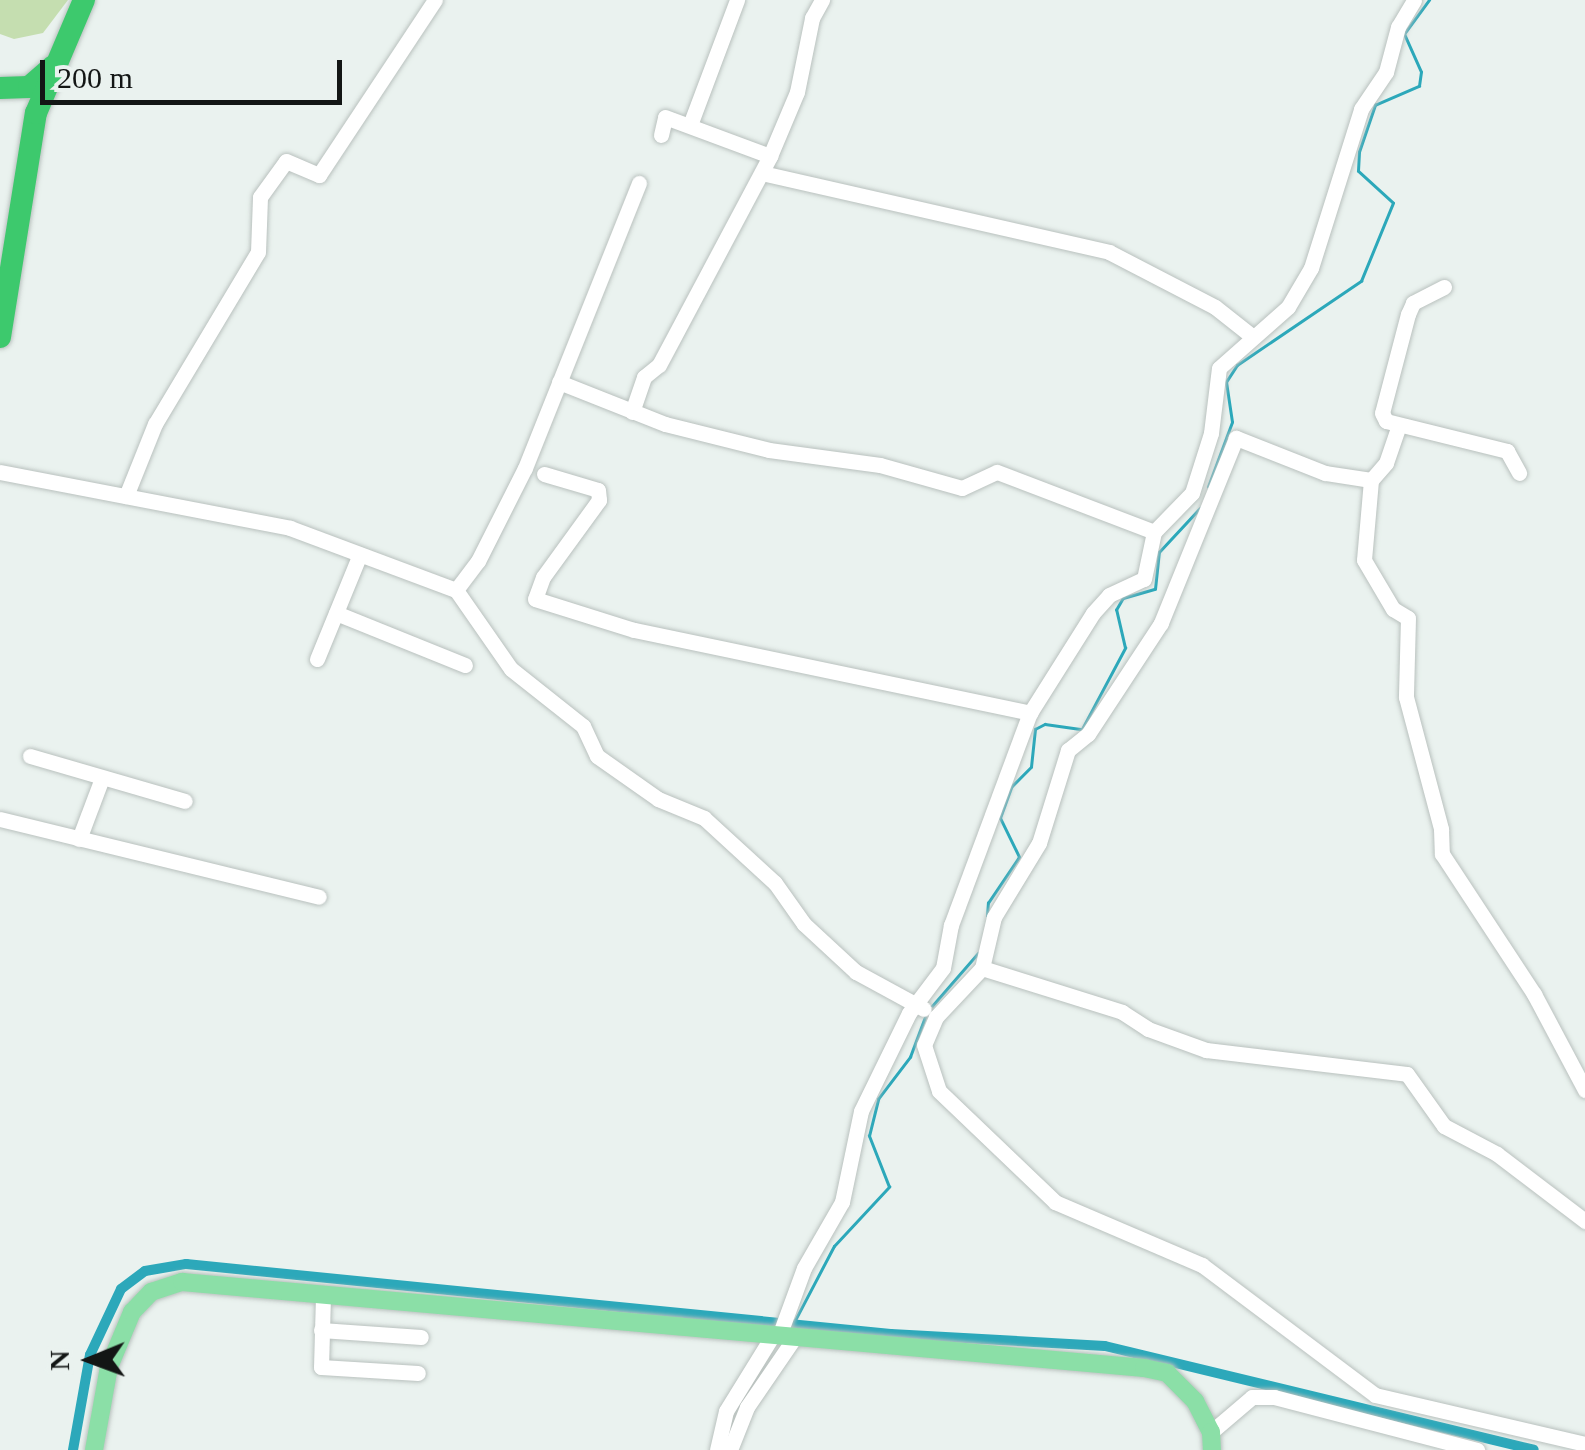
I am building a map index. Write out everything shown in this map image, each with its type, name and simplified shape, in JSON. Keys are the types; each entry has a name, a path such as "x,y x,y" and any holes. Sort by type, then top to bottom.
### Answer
{"highway":[{"path":"0,337 23,171 36,113 84,0"},
{"path":"0,88 28,87 60,57"}],"main road":[{"path":"94,1450 109,1368 132,1312 152,1292 182,1282 1167,1373 1195,1401 1212,1441"}],"street":[{"path":"126,496 155,424 258,252 260,197 286,161 318,175 435,0"},
{"path":"684,123 738,0"},
{"path":"632,412 644,377 659,365 762,174 797,92 812,18 822,0"},
{"path":"730,1450 782,1336 804,1268 842,1202 862,1111 926,1011 944,968 951,925 1030,713 1109,595 1144,579 1154,532 1192,494 1211,433 1220,368 1288,307 1312,268 1361,109 1386,72 1398,27 1414,0"},
{"path":"660,135 665,117 770,156"},
{"path":"762,174 1109,252 1215,307 1252,338"},
{"path":"456,590 525,468 638,183"},
{"path":"1444,286 1413,303 1408,314 1382,412 1386,422 1507,451 1519,473"},
{"path":"559,382 632,412 769,450 880,465 962,488 997,472 1154,532"},
{"path":"1399,425 1386,464 1371,480 1364,560 1393,609 1408,618 1406,696 1441,830 1442,854 1534,994 1585,1090"},
{"path":"1371,480 1325,473 1236,438 1162,623 1088,734 1068,750 1039,843 994,917 982,968 926,1011 924,1045 939,1091 1055,1202 1202,1265 1375,1395 1585,1444"},
{"path":"0,472 290,528 456,590 511,669 583,726 597,756 658,799 704,818 856,972 926,1011"},
{"path":"544,474 598,490 600,500 543,576 535,598 634,630 1030,713"},
{"path":"316,659 360,554"},
{"path":"336,613 465,665"},
{"path":"30,756 185,801"},
{"path":"79,838 102,778"},
{"path":"0,819 319,898"},
{"path":"982,968 1122,1012 1148,1029 1206,1050 1407,1074 1444,1126 1496,1154 1585,1221"},
{"path":"323,1296 321,1367 418,1373"},
{"path":"321,1330 421,1337"},
{"path":"717,1450 726,1411 782,1336"},
{"path":"1212,1441 1252,1397 1274,1397 1477,1450"}],"green space":[{"path":"0,0 68,0 43,33 14,39 0,34"}],"waterway":[{"path":"1208,487 1232,422 1226,382 1237,365 1361,281 1393,203 1358,171 1359,152 1375,105 1419,86 1421,72 1404,34 1429,0"},
{"path":"987,916 988,903 1019,857 1000,818 1011,787 1031,767 1035,729 1045,724 1082,729 1125,648 1116,610 1123,598 1155,589 1159,552 1200,508"},
{"path":"932,1006 978,953"},
{"path":"792,1326 834,1246 889,1187 869,1136 878,1099 910,1057 925,1017"},
{"path":"73,1450 90,1355 121,1289 145,1271 186,1264 891,1334 1105,1346 1534,1450"}]}
